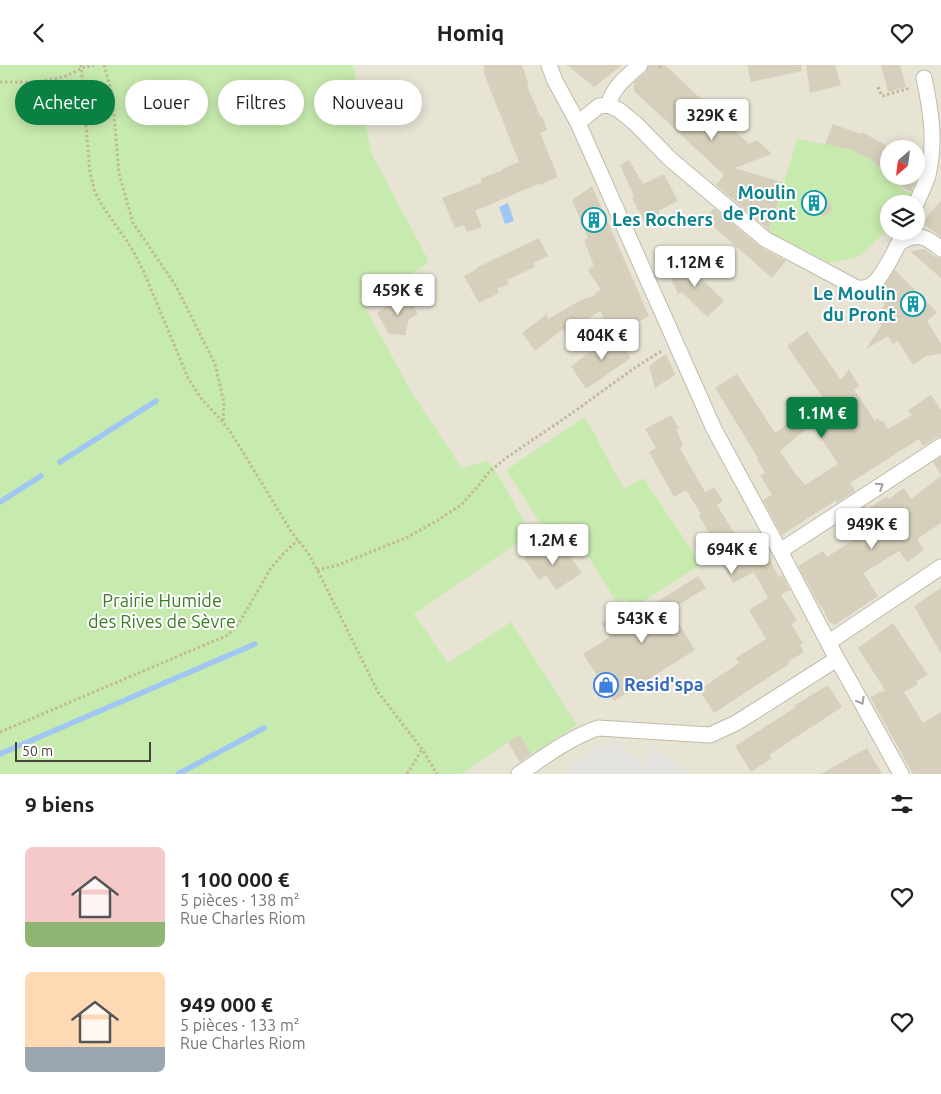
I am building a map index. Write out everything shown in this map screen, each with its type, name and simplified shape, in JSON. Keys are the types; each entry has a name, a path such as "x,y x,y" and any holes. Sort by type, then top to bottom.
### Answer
{"street":[{"path":"548,65 578,123 714,429 901,774"},
{"path":"608,105 617,86 640,65"},
{"path":"920,195 928,174 933,144 932,116 925,81"},
{"path":"578,123 599,106 608,105 619,111 636,124 670,159 765,239 857,288 863,288 874,283 899,240"},
{"path":"925,239 941,249"},
{"path":"780,551 941,446"},
{"path":"829,642 941,567"},
{"path":"519,774 572,739 598,728 710,735 736,723 837,659"}],"path":[{"path":"0,82 36,82 64,77 82,67 94,65"},
{"path":"104,65 112,93 118,173 133,223 176,286 215,364 224,403 223,422"},
{"path":"659,68 663,65"},
{"path":"82,67 90,173 95,192 102,207 131,247 143,270 188,378 200,397 233,436 291,531 308,553 378,692 422,749 437,774"},
{"path":"878,87 882,95 925,81"},
{"path":"317,571 338,565 408,537 438,521 461,505 489,472 506,457 654,355 676,344"},
{"path":"0,732 228,635 239,623 271,568 298,541"},
{"path":"407,774 422,749"}],"shaded area":[{"path":"353,65 941,65 941,774 452,774 376,664 462,468 412,393 364,307 428,262 372,154 366,125 422,125 422,80 356,80"},
{"path":"616,743 645,766 649,744 690,774 563,774 576,758 584,763 594,747"}],"green space":[{"name":"Prairie Humide des Rives de Sèvre","path":"0,65 353,65 356,80 314,80 314,125 366,125 372,154 429,262 365,307 412,393 462,468 488,461 500,478 531,534 414,614 448,663 511,622 577,725 531,754 519,735 461,774 0,774"},
{"path":"797,139 849,149 868,158 880,169 880,185 898,185 905,191 917,194 880,195 880,236 858,257 830,263 769,232"},
{"path":"585,417 624,489 643,478 701,564 633,608 625,599 618,604 567,523 548,535 506,470"}],"water":[{"path":"508,203 514,221 505,224 499,207"}],"building":[{"path":"483,65 522,65 529,85 527,86 547,130 540,133 558,177 475,211 482,227 467,232 464,225 455,228 442,198 482,182 480,179 519,162 483,71 485,70"},
{"path":"567,65 622,65 594,87"},
{"path":"649,65 665,65 749,144 757,140 772,154 735,168 784,183 769,230 716,185 724,175 634,91 634,82 646,72"},
{"path":"747,65 801,65 802,71 751,82"},
{"path":"806,65 835,65 841,85 810,93"},
{"path":"881,65 900,65 906,87 888,92"},
{"path":"833,124 861,134 862,132 880,142 880,168 868,158 849,149 825,144"},
{"path":"629,160 643,184 664,174 678,201 658,211 662,218 646,225 632,198 634,196 620,165"},
{"path":"900,185 914,185 911,192"},
{"path":"592,186 649,316 613,336 600,311 566,333 563,329 535,351 522,333 547,314 548,319 579,301 596,295 595,293 601,290 588,270 594,266 584,240 588,238 572,200"},
{"name":"Moulin de Pront","path":"825,199 830,202 832,209 829,214 823,216 818,214 805,201"},
{"path":"941,200 941,237 925,225 925,219"},
{"path":"714,208 759,246 786,261 772,278 705,219"},
{"path":"539,238 548,256 533,263 535,267 507,280 509,284 497,289 499,293 479,303 464,276 476,268"},
{"path":"925,249 935,257 941,258 941,278 910,251"},
{"path":"686,257 690,267 724,301 707,317 682,292 678,294 669,273"},
{"path":"895,270 937,312 927,321 941,344 941,354 926,356 913,365 898,341 893,344 888,336 866,349 881,326 880,311 885,304 875,295"},
{"path":"406,294 418,314 409,319 405,335 389,334 377,313"},
{"path":"807,331 841,380 849,369 859,386 854,389 875,421 878,418 880,421 882,420 888,429 912,415 908,410 931,395 941,410 941,437 923,446 919,439 850,483 855,491 837,503 836,500 782,535 763,500 772,495 760,475 765,473 758,458 715,388 737,374 775,433 823,398 787,346","holes":["812,424 838,464 805,485 780,451"]},
{"path":"619,333 627,345 624,347 631,358 586,389 571,366"},
{"path":"666,354 675,375 655,388 649,366"},
{"path":"671,415 679,428 676,429 683,446 680,448 705,492 714,487 723,501 717,505 743,547 758,537 779,577 782,575 790,590 781,595 797,620 791,624 803,643 800,645 804,652 788,662 789,664 714,713 699,690 739,663 736,658 766,639 749,610 768,598 754,572 733,583 709,542 713,539 699,516 701,514 686,490 674,497 649,452 656,448 645,429"},
{"path":"941,457 941,475 933,462"},
{"path":"941,476 941,523 917,539 924,550 907,562 899,551 863,573 878,596 835,625 829,622 798,566 823,551 827,557 859,536 848,518 865,506 867,509 887,497 889,499 904,488 911,499"},
{"path":"547,543 554,553 564,547 582,573 556,590 546,575 539,580 524,558"},
{"path":"698,576 706,588 670,610 695,650 614,701 583,654 610,637 601,623 623,609 630,619"},
{"path":"941,588 941,654 914,606"},
{"path":"893,623 928,675 916,681 918,684 904,692 923,723 941,712 941,774 913,774 870,697 885,690 858,648"},
{"path":"828,685 842,707 769,755 772,758 751,772 735,746"},
{"path":"520,735 531,754 520,762 508,742"},
{"path":"867,748 882,774 821,774"}],"waterway":[{"path":"60,462 156,401"},
{"path":"0,502 41,476"},
{"path":"0,754 255,644"},
{"path":"178,774 264,728"}],"place":[{"name":"Moulin de Pront","path":"814,203"},
{"name":"Les Rochers","path":"594,220"},
{"name":"Le Moulin du Pront","path":"913,304"},
{"name":"Resid'spa","path":"606,685"}]}
